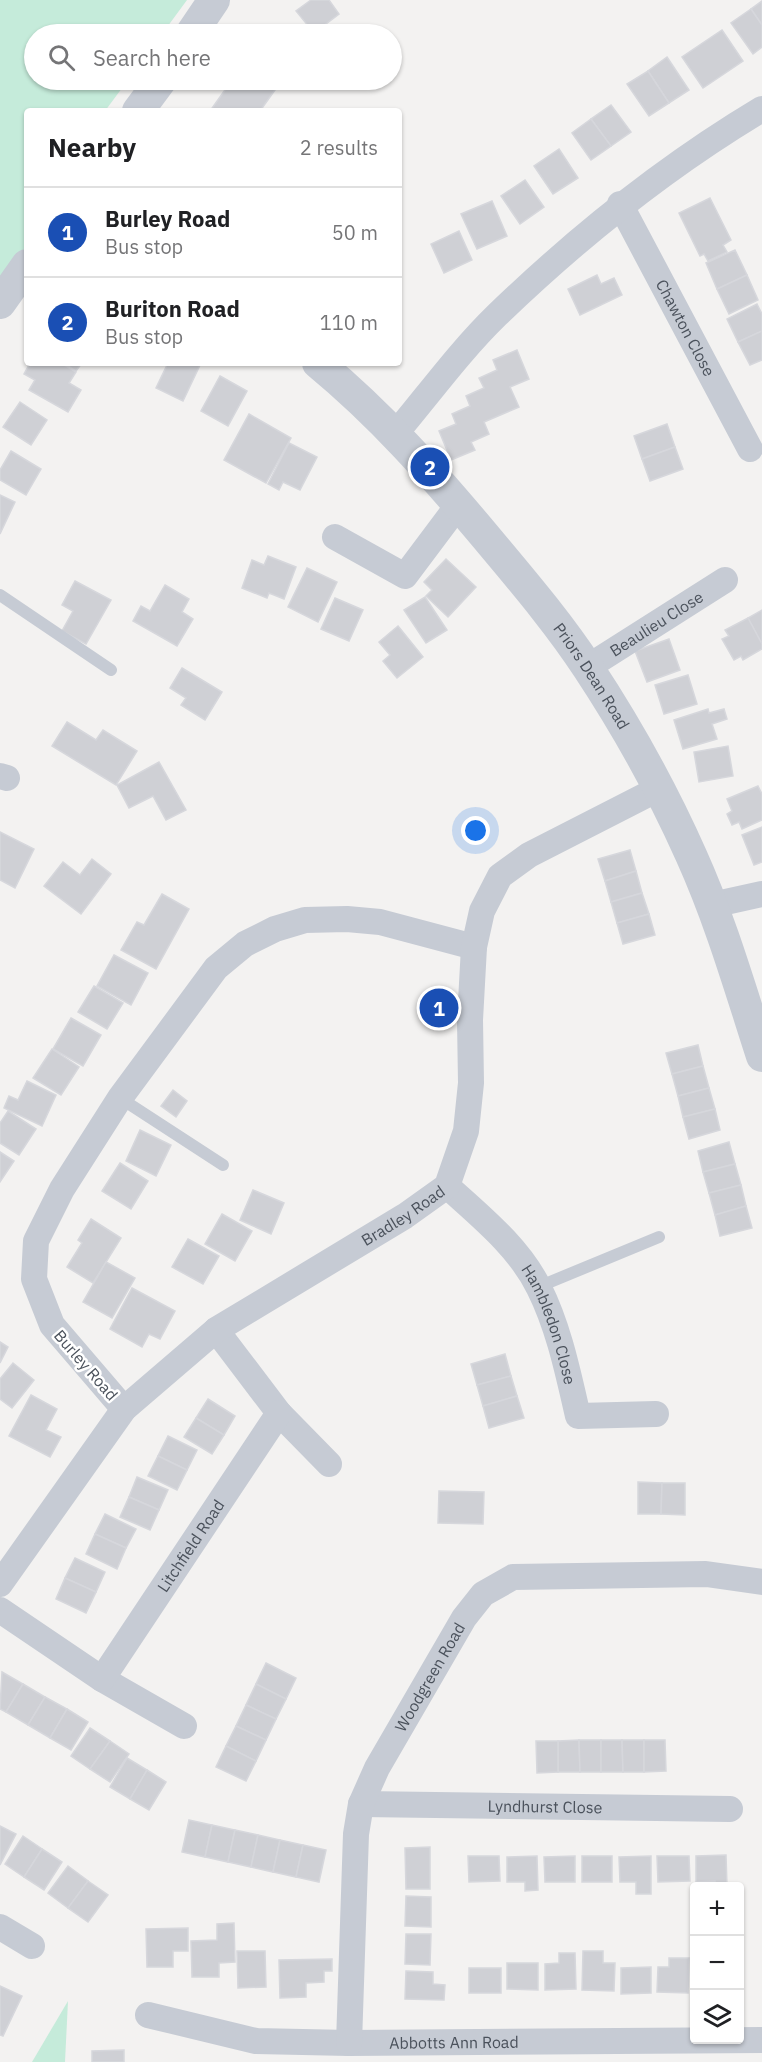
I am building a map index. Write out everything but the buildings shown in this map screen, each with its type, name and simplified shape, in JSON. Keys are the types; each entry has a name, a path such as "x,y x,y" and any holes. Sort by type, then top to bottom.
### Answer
{"street":[{"path":"198,24 214,0"},
{"path":"140,108 154,90"},
{"path":"396,433 495,317 620,204 708,142 762,109"},
{"name":"Chawton Close","path":"620,204 750,449"},
{"path":"0,303 24,269"},
{"name":"Priors Dean Road","path":"322,366 361,399 396,433 459,504 588,667 660,788 712,905 762,1056"},
{"path":"335,537 405,576 459,504"},
{"name":"Beaulieu Close","path":"588,667 725,580"},
{"name":"Bradley Road","path":"0,1584 124,1409 216,1330 405,1216 447,1186 466,1131 471,1083 470,1020 474,947 482,911 500,876 529,855 660,788"},
{"path":"712,905 762,894"},
{"name":"Burley Road","path":"124,1409 52,1325 34,1279 36,1241 62,1189 120,1098 216,968 245,944 275,929 305,920 347,918 380,922 474,947"},
{"name":"Hambledon Close","path":"447,1186 486,1220 515,1252 538,1287 566,1362 578,1416 656,1414"},
{"path":"216,1330 279,1413 329,1464"},
{"name":"Litchfield Road","path":"102,1678 279,1413"},
{"name":"Woodgreen Road","path":"349,2043 356,1834 361,1804 400,1724 464,1618 483,1594 513,1577 706,1574 762,1582"},
{"path":"0,1610 102,1678 184,1726"},
{"name":"Lyndhurst Close","path":"361,1804 730,1809"},
{"path":"0,1927 32,1946"},
{"name":"Abbotts Ann Road","path":"148,2016 256,2041 349,2043 762,2040"}],"lane":[{"path":"0,595 111,670"},
{"path":"120,1098 223,1165"},
{"path":"538,1287 659,1237"}],"green space":[{"path":"0,0 187,0 169,24 24,24 24,90 121,90 107,108 24,108 24,249 0,281"},
{"path":"68,2001 65,2062 32,2062"}],"place":[{"name":"Buriton Road","path":"430,467"},
{"name":"Burley Road","path":"439,1008"}]}
